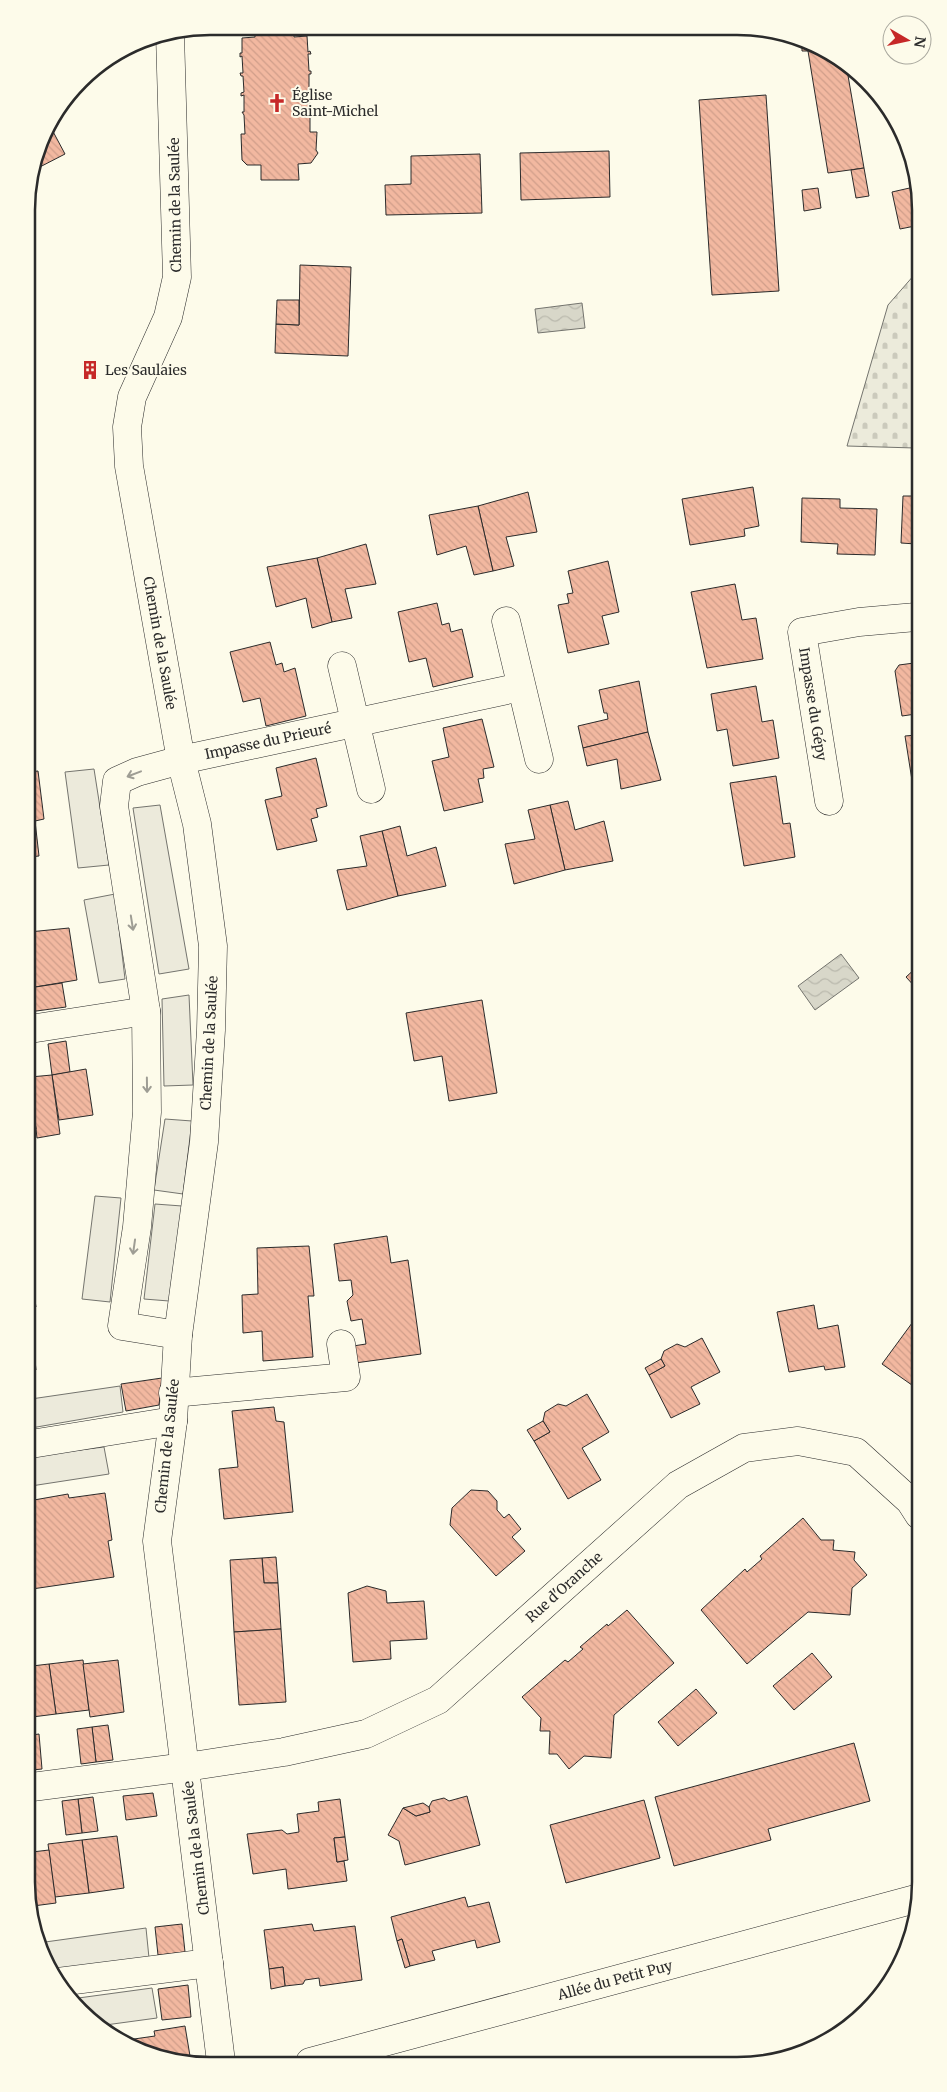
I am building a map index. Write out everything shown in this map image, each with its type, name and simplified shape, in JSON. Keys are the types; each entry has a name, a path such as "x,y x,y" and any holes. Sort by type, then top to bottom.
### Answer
{"street":[{"name":"Chemin de la Saulée","path":"170,40 177,277 168,317 132,397 127,427 129,466 181,760 197,824 213,946 211,1030 204,1142 178,1335 173,1393 173,1421 157,1541 220,2057"},
{"name":"Impasse du Gépy","path":"829,801 802,632 859,622 912,618"},
{"path":"506,620 539,759"},
{"path":"342,666 372,789"},
{"name":"Impasse du Prieuré","path":"146,1011 114,806 117,781 137,772 181,760 521,687"},
{"path":"35,1028 146,1011 148,1112 137,1227 122,1326 178,1335"},
{"path":"173,1393 346,1376 341,1344"},
{"path":"35,1443 173,1421"},
{"name":"Rue d'Oranche","path":"35,1787 284,1752 366,1734 438,1700 678,1484 744,1448 798,1441 856,1452 912,1505"},
{"name":"Allée du Petit Puy","path":"329,2057 911,1901"},
{"path":"66,1981 209,1963"}],"green space":[{"path":"912,277 912,448 847,446 888,305"}],"shaded area":[{"path":"94,769 109,865 78,868 65,772"},
{"path":"160,805 189,969 159,974 133,808"},
{"path":"115,894 125,979 99,983 84,900"},
{"path":"189,995 193,1085 164,1086 162,999"},
{"path":"165,1119 192,1121 183,1194 154,1190"},
{"path":"95,1196 121,1198 110,1302 82,1299"},
{"path":"155,1204 182,1206 169,1301 144,1299"},
{"path":"120,1386 123,1412 35,1427 35,1398"},
{"path":"104,1447 109,1474 35,1485 35,1456"},
{"path":"146,1928 149,1958 59,1970 45,1942"},
{"path":"152,1988 157,2018 109,2024 86,2006 80,1998"}],"water":[{"path":"582,303 585,328 538,333 535,309"},
{"path":"841,954 859,978 815,1010 798,986"}],"building":[{"name":"Église Saint-Michel","path":"255,35 307,36 308,52 310,51 311,54 308,54 309,71 311,71 311,74 309,74 309,90 312,90 312,93 309,93 310,110 313,113 310,113 310,132 317,132 316,150 318,153 311,163 298,164 299,180 261,180 261,165 247,165 242,160 241,134 245,134 244,115 242,112 244,112 244,95 241,96 241,93 244,92 243,76 240,73 243,73 242,56 240,57 240,53 242,53 242,38 255,37"},
{"path":"802,47 824,58 848,75 864,168 828,173 808,51 802,51"},
{"path":"766,95 779,291 712,295 699,100"},
{"path":"53,132 65,154 41,167"},
{"path":"609,151 610,197 521,200 520,153"},
{"path":"480,154 482,213 386,215 385,185 411,184 411,156"},
{"path":"864,168 869,196 856,198 851,170"},
{"path":"818,188 821,208 804,211 802,190"},
{"path":"910,188 912,227 900,229 892,192"},
{"path":"300,265 351,267 348,356 275,353 276,324 299,325"},
{"path":"277,300 299,300 299,325 276,324"},
{"name":"Les Saulaies","path":"94,361 97,377 86,379 83,363"},
{"path":"753,487 759,526 744,529 745,536 690,545 682,499"},
{"path":"528,492 537,532 506,537 514,566 493,571 478,506"},
{"path":"903,496 912,496 912,544 901,543"},
{"path":"802,498 840,499 840,508 877,509 875,555 837,554 838,544 801,542"},
{"path":"478,506 493,571 474,575 466,546 437,555 429,515"},
{"path":"366,544 376,584 345,589 352,618 332,622 317,558"},
{"path":"317,558 332,622 312,628 306,598 276,607 267,567"},
{"path":"608,561 619,612 602,616 609,644 568,653 558,605 569,603 567,594 573,593 568,571"},
{"path":"735,584 742,620 756,618 763,659 707,668 691,592"},
{"path":"437,603 442,625 449,623 451,632 462,629 473,677 433,687 426,658 409,662 398,612"},
{"path":"270,642 276,665 282,663 284,672 295,668 306,716 266,726 260,698 243,702 230,652"},
{"path":"912,663 912,715 902,716 895,671 899,665"},
{"path":"639,681 648,732 583,748 578,726 608,719 607,713 604,713 599,690"},
{"path":"756,686 762,722 773,720 779,758 733,766 727,729 717,731 711,694"},
{"path":"482,719 494,767 483,769 484,778 478,779 483,802 444,811 432,761 449,757 443,728"},
{"path":"648,732 661,780 621,789 617,759 587,766 583,748"},
{"path":"912,735 912,780 905,736"},
{"path":"316,758 327,806 316,809 318,817 311,819 317,841 277,850 265,800 282,796 276,768"},
{"path":"35,771 38,771 44,819 35,821"},
{"path":"776,776 783,824 790,823 795,857 744,866 730,783"},
{"path":"568,801 575,830 604,821 613,861 565,870 550,805"},
{"path":"550,805 565,870 514,884 505,844 535,839 528,810"},
{"path":"35,821 39,856 35,856"},
{"path":"400,826 407,856 436,847 446,886 398,896 382,831"},
{"path":"382,831 398,896 347,910 337,870 367,866 360,836"},
{"path":"69,928 77,980 35,987 35,931"},
{"path":"912,972 912,984 906,977"},
{"path":"62,983 66,1007 35,1011 35,987"},
{"path":"482,1000 497,1093 449,1101 442,1056 414,1061 406,1013"},
{"path":"66,1041 70,1072 52,1075 48,1044"},
{"path":"86,1069 93,1115 59,1120 52,1075"},
{"path":"52,1075 60,1134 37,1138 35,1077"},
{"path":"387,1236 391,1263 408,1260 421,1354 355,1363 353,1346 366,1344 362,1319 351,1321 347,1301 353,1295 351,1280 339,1281 334,1244"},
{"path":"309,1246 314,1296 308,1296 313,1357 263,1361 262,1331 243,1333 242,1295 258,1294 257,1248"},
{"path":"814,1305 818,1329 838,1325 845,1367 825,1370 824,1366 789,1372 777,1312"},
{"path":"912,1323 912,1385 882,1364"},
{"path":"702,1338 720,1372 691,1387 700,1404 671,1418 649,1375 665,1366 661,1359 664,1351 677,1344 685,1347"},
{"path":"661,1359 665,1366 649,1375 645,1368"},
{"path":"162,1378 159,1405 126,1411 121,1384"},
{"path":"587,1394 609,1432 582,1448 601,1480 568,1499 534,1441 550,1432 543,1421 545,1412 558,1404 566,1406"},
{"path":"274,1407 276,1421 284,1422 293,1512 224,1519 219,1469 238,1467 232,1411"},
{"path":"543,1421 550,1432 534,1441 527,1430"},
{"path":"471,1490 488,1491 497,1501 497,1510 504,1518 509,1514 521,1529 512,1537 525,1551 496,1576 450,1525 452,1508"},
{"path":"105,1493 112,1540 108,1541 114,1577 35,1589 35,1500 68,1494 69,1498"},
{"path":"803,1518 821,1540 834,1540 833,1550 855,1552 854,1560 867,1575 852,1588 850,1615 808,1612 747,1664 701,1610 745,1569 747,1572 762,1559 760,1556"},
{"path":"276,1557 278,1583 264,1583 262,1558"},
{"path":"262,1558 264,1583 278,1583 281,1629 234,1632 230,1560"},
{"path":"367,1586 386,1591 387,1603 424,1601 427,1639 390,1641 391,1659 353,1662 348,1593"},
{"path":"627,1610 674,1663 614,1715 611,1758 584,1756 569,1769 557,1754 549,1754 550,1731 540,1731 541,1718 522,1697 565,1660 568,1662 583,1649 580,1647"},
{"path":"281,1629 286,1702 239,1705 234,1632"},
{"path":"812,1653 832,1677 794,1710 773,1686"},
{"path":"83,1660 89,1710 56,1714 49,1664"},
{"path":"118,1660 124,1712 90,1717 83,1664"},
{"path":"49,1664 56,1714 35,1717 35,1666"},
{"path":"696,1689 717,1713 678,1746 658,1722"},
{"path":"108,1725 113,1760 96,1762 92,1727"},
{"path":"92,1727 96,1762 81,1764 77,1729"},
{"path":"39,1734 42,1769 35,1770 35,1735"},
{"path":"854,1743 870,1801 768,1829 771,1840 674,1866 655,1797"},
{"path":"153,1793 157,1816 126,1820 123,1796"},
{"path":"467,1796 480,1845 405,1865 399,1841 388,1835 403,1808 416,1816 430,1812 429,1807 432,1801 444,1798 449,1801"},
{"path":"93,1797 98,1831 82,1833 78,1799"},
{"path":"78,1799 82,1833 66,1835 62,1801"},
{"path":"340,1799 345,1837 334,1838 337,1862 344,1861 347,1881 288,1889 286,1869 253,1874 247,1834 282,1830 287,1834 299,1832 297,1814 319,1811 318,1802"},
{"path":"644,1800 660,1858 566,1883 550,1825"},
{"path":"423,1803 429,1807 430,1812 416,1816 403,1808"},
{"path":"117,1836 124,1888 89,1893 82,1840"},
{"path":"345,1837 348,1860 337,1862 334,1838"},
{"path":"82,1840 89,1893 55,1897 48,1844"},
{"path":"49,1850 56,1903 37,1905 35,1893 35,1852"},
{"path":"465,1897 468,1907 489,1902 500,1942 477,1948 475,1940 432,1951 435,1960 410,1966 402,1939 397,1941 391,1917"},
{"path":"182,1924 185,1952 158,1955 155,1927"},
{"path":"312,1924 314,1931 355,1926 362,1980 320,1986 319,1978 305,1980 303,1984 285,1986 283,1967 269,1969 264,1930"},
{"path":"402,1939 410,1966 405,1968 397,1941"},
{"path":"283,1967 285,1986 271,1989 269,1969"},
{"path":"188,1985 191,2017 162,2020 158,1989"},
{"path":"185,2026 190,2055 154,2048 133,2039 155,2036 154,2031"}],"place":[{"name":"Église Saint-Michel","path":"277,103"},
{"name":"Les Saulaies","path":"90,370"}]}
